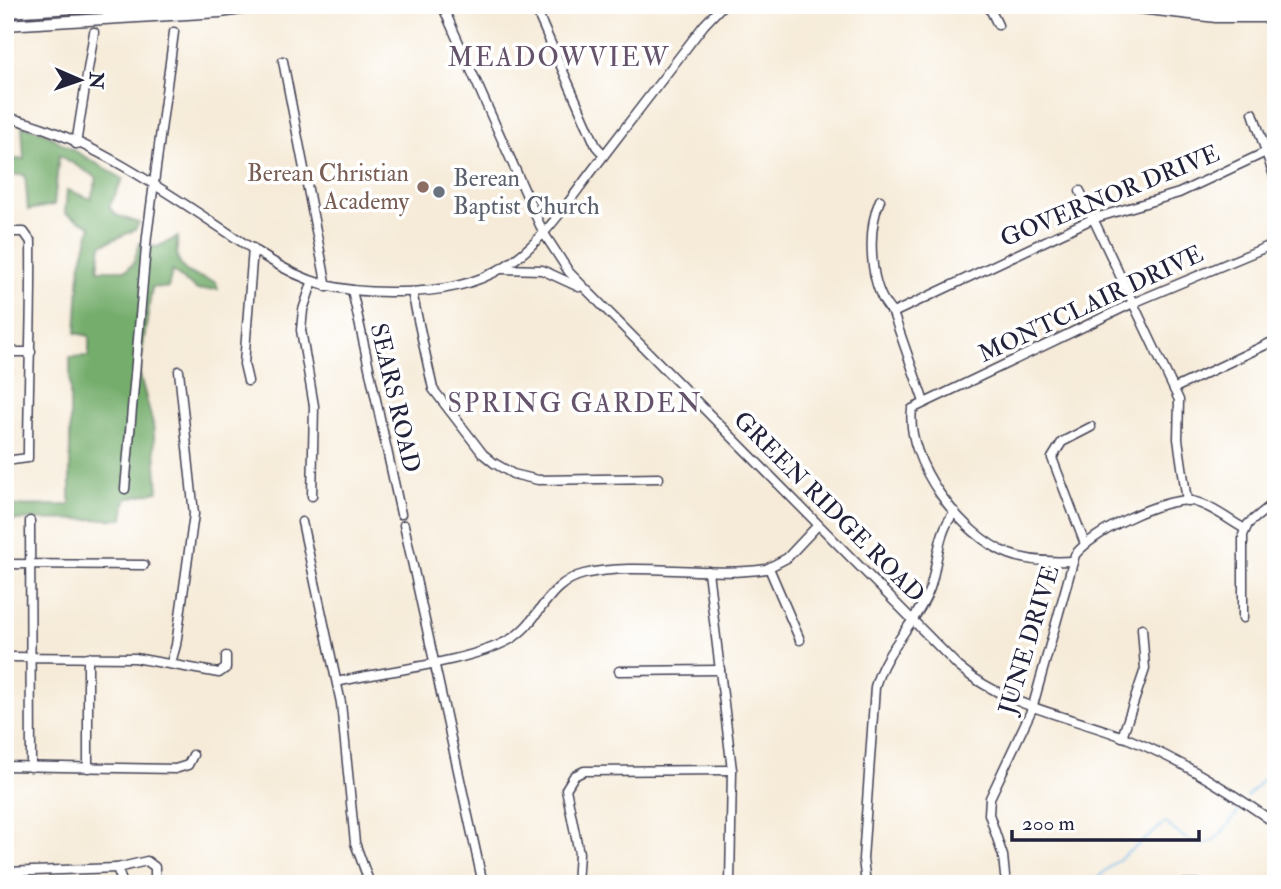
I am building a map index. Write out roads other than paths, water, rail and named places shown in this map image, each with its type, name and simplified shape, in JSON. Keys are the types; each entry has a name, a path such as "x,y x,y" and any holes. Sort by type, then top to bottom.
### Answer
{"main road":[{"path":"5,12 127,5"},
{"path":"5,25 271,5"},
{"path":"1114,5 1173,13 1276,17"}],"street":[{"name":"GREEN RIDGE ROAD","path":"442,5 543,232 584,290 734,436 911,618 972,677 997,694 1032,709 1122,737 1184,765 1276,824"},
{"path":"534,5 596,146 604,155"},
{"path":"5,117 33,124 154,185 312,283 352,290 412,292 456,285 499,270 527,250 704,25 723,5"},
{"path":"988,5 998,25"},
{"path":"1252,5 1254,18"},
{"path":"76,144 94,32"},
{"path":"125,489 138,326 174,32"},
{"path":"284,61 327,287"},
{"path":"1253,113 1276,182"},
{"name":"GOVERNOR DRIVE","path":"893,313 1092,219 1179,193 1266,152"},
{"path":"1080,191 1175,388 1181,407 1178,439 1187,501 1199,503 1245,529"},
{"path":"880,200 871,253 885,302 893,313 924,402 911,412 923,470 955,512 1007,554 1073,561"},
{"path":"5,232 24,232 31,242 29,458 25,461 5,461"},
{"name":"MONTCLAIR DRIVE","path":"924,402 1133,303 1276,243"},
{"path":"248,382 244,364 253,248"},
{"path":"499,270 542,270 584,290"},
{"path":"312,283 303,310 301,330 314,406 312,496"},
{"name":"SEARS ROAD","path":"352,290 401,514"},
{"path":"412,292 433,389 483,454 494,463 513,474 538,480 659,478"},
{"path":"1175,388 1276,340"},
{"path":"5,352 31,352"},
{"path":"171,663 176,645 194,514 179,372"},
{"path":"1085,544 1052,458 1062,442 1091,427"},
{"name":"JUNE DRIVE","path":"1005,876 1003,856 989,814 990,798 1032,709 1073,561 1085,544 1137,515 1187,501"},
{"path":"1243,618 1245,529 1276,501"},
{"path":"866,884 863,859 875,687 881,668 930,588 947,523 955,512"},
{"path":"30,521 31,766"},
{"path":"302,522 337,682 344,725 355,843 370,884"},
{"path":"404,525 483,884"},
{"path":"337,682 486,649 509,639 523,628 550,593 575,577 606,571 769,568 787,558 818,525"},
{"path":"5,564 144,565"},
{"path":"769,568 800,640"},
{"path":"708,570 732,770 730,884"},
{"path":"1122,737 1145,669 1142,628"},
{"path":"5,657 135,658 219,673 226,668 226,656"},
{"path":"88,657 88,768"},
{"path":"619,671 720,670"},
{"path":"5,766 175,769 188,765 193,755"},
{"path":"576,884 579,853 566,789 574,776 584,771 732,770"},
{"path":"5,872 117,868 151,862 155,869 155,884"},
{"path":"117,868 123,884"},
{"path":"1184,884 1198,884"}],"waterway":[{"path":"1247,797 1276,765"},
{"path":"1092,884 1165,822 1190,841 1208,843 1223,831 1241,808"}],"place":[{"name":"Berean Christian Academy","path":"423,187"},
{"name":"Berean Baptist Church","path":"439,192"}],"district":[{"name":"MEADOWVIEW","path":"559,58"},
{"name":"SPRING GARDEN","path":"575,404"}]}
